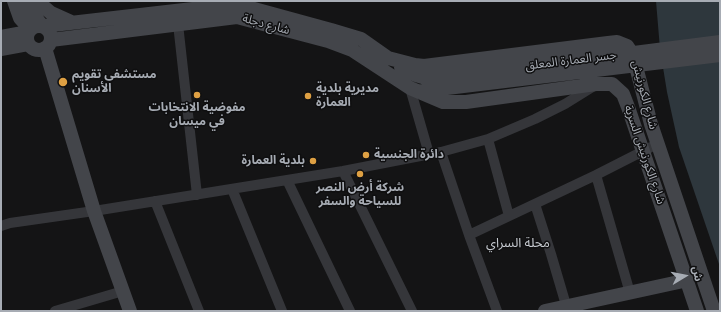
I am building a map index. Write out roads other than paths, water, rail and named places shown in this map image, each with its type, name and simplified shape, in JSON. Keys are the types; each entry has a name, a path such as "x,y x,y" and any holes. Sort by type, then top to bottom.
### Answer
{"main road":[{"path":"14,1 20,18 34,31 50,32 48,44 94,211 130,311"},
{"path":"25,1 34,31 34,49 41,50 48,44"},
{"path":"38,1 44,8 54,15 73,22"},
{"name":"شارع دجلة","path":"1,37 73,22 236,4 361,39 402,68 416,75 446,83"},
{"name":"شارع دجلة","path":"48,44 178,24 237,17 328,41 352,50 415,90 443,102 481,100 527,93"},
{"name":"شارع دجلة","path":"1,49 34,31"},
{"name":"شارع الكورنيش","path":"453,63 618,42 627,46 633,55 657,144 714,311"},
{"name":"جسر العمارة المعلق","path":"446,83 720,42"},
{"path":"415,90 430,89 446,83 720,55"},
{"name":"شارع دجلة","path":"388,58 424,66 453,63"},
{"name":"شارع الكورنيش السرية","path":"527,93 596,84 612,84 623,94 688,280 697,311"},
{"path":"549,310 566,305 688,280"}],"street":[{"path":"178,24 197,195"},
{"path":"1,226 10,223 343,171 441,152 488,138 536,119 565,104 596,84"},
{"path":"415,90 429,154"},
{"path":"488,138 509,216"},
{"path":"469,236 657,144"},
{"path":"441,152 469,236 497,311"},
{"path":"343,171 412,311"},
{"path":"596,175 630,293"},
{"path":"287,180 350,311"},
{"path":"232,189 282,311"},
{"path":"155,201 199,311"},
{"path":"534,204 552,254 566,305"},
{"path":"55,311 123,291"}],"place":[{"name":"مستشفى تقويم الأسنان","path":"63,82"},
{"name":"مفوضية الانتخابات في ميسان","path":"197,95"},
{"name":"مديرية بلدية العمارة","path":"308,96"},
{"name":"دائرة الجنسية","path":"366,155"},
{"name":"بلدية العمارة","path":"313,161"},
{"name":"شركة أرض النصر للسياحة والسفر","path":"360,174"}],"district":[{"name":"محلة السراي","path":"518,244"}]}
